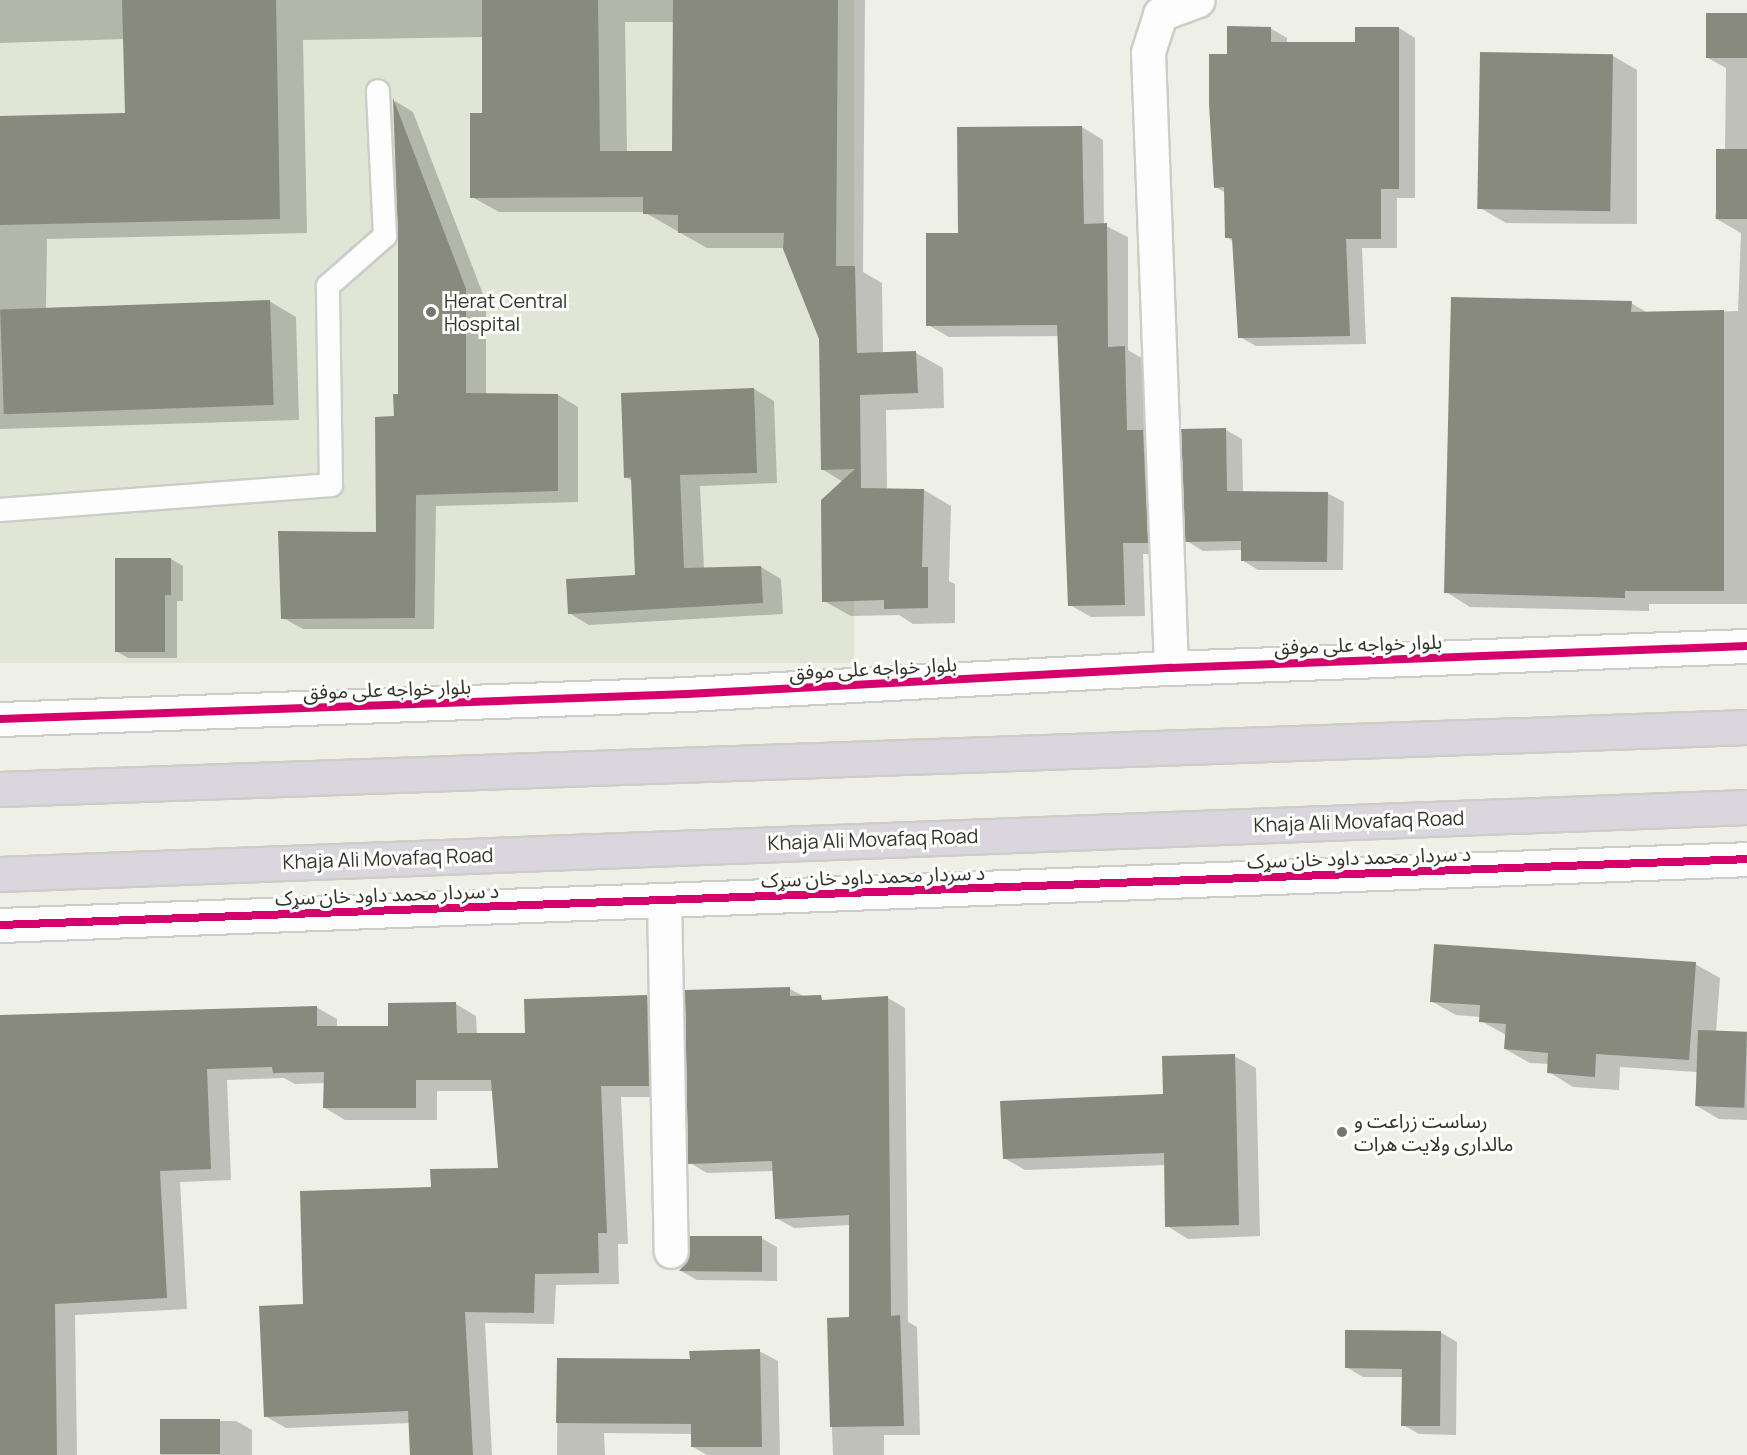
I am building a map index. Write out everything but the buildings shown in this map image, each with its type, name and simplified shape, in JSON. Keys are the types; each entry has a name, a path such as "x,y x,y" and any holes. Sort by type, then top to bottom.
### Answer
{"highway":[{"path":"0,789 1747,727"},
{"name":"Khaja Ali Movafaq Road","path":"0,874 1747,807"}],"street":[{"path":"1171,668 1148,52 1160,14 1198,0"},
{"name":"بلوار خواجه علی موفق","path":"0,719 687,694 1171,668 1747,646"},
{"name":"د سردار محمد داود خان سړک","path":"0,925 1747,859"},
{"path":"664,900 671,1251"}],"lane":[{"path":"0,510 331,485 328,286 385,236 378,91"}],"shaded area":[{"name":"Herat Central Hospital","path":"0,0 854,0 854,663 0,663"}],"cycle path":[{"path":"0,719 687,694 1171,668 1747,646"},
{"path":"0,925 1747,859"}],"place":[{"name":"Herat Central Hospital","path":"431,312"},
{"name":"رساست زراعت و مالداری ولایت هرات","path":"1342,1132"}]}
